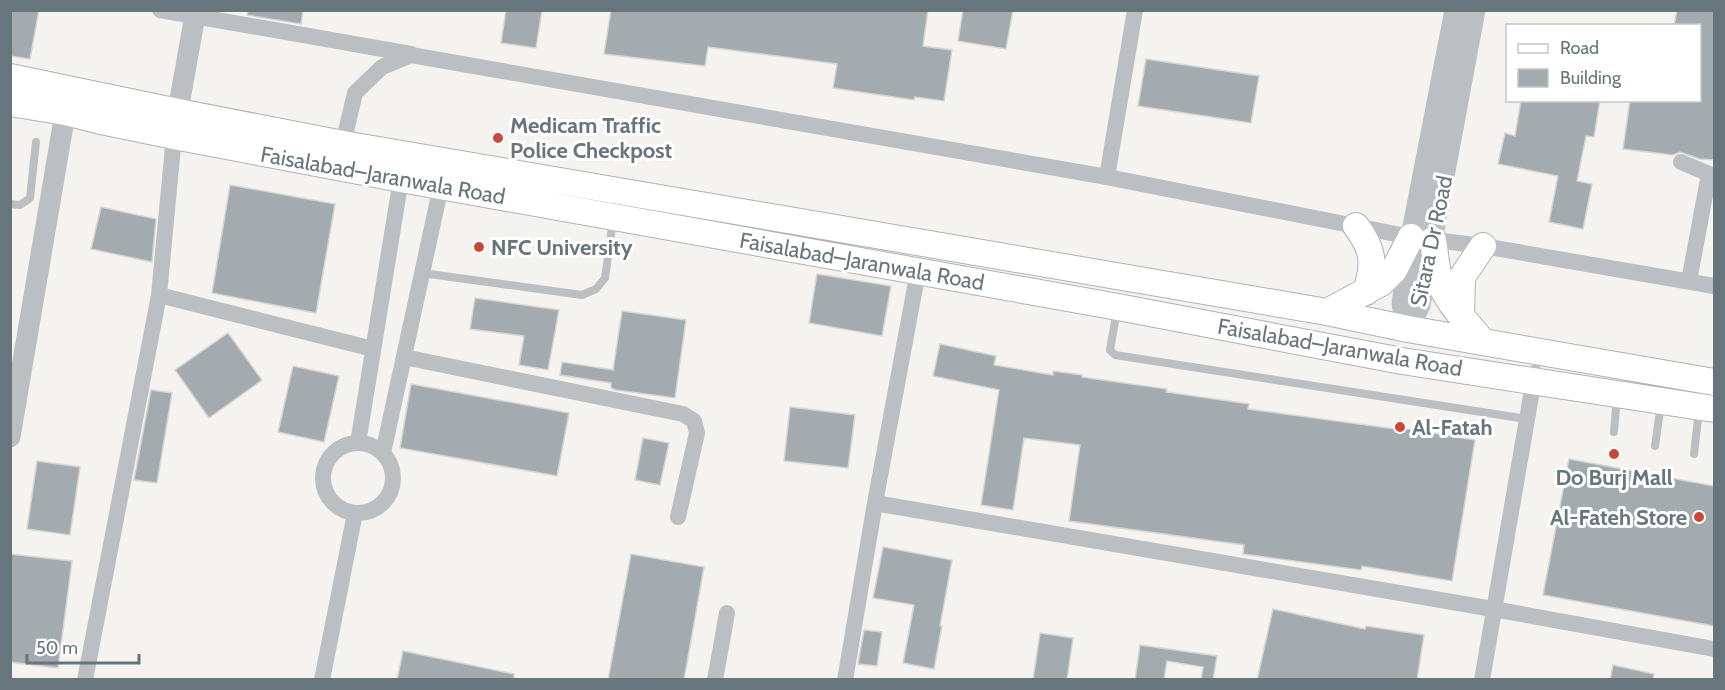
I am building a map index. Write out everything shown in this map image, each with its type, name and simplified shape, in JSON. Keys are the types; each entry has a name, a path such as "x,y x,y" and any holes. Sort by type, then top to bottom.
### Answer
{"main road":[{"name":"Faisalabad–Jaranwala Road","path":"10,77 67,100 401,179 1180,318 1402,361 1534,376 1567,386 1707,408"},
{"name":"Faisalabad–Jaranwala Road","path":"10,103 67,100"},
{"name":"Faisalabad–Jaranwala Road","path":"176,124 343,144 1327,312 1408,329 1714,382"},
{"path":"1356,226 1370,249 1372,261 1370,279 1365,292"},
{"path":"1327,312 1381,283 1422,239 1448,298 1482,341"},
{"path":"1461,315 1462,277 1483,246"},
{"path":"1180,318 1248,320 1384,340 1408,329 1416,341 1431,350 1534,376"}],"street":[{"path":"160,10 196,13 411,55 1107,177 1422,239 1483,246 1714,286"},
{"path":"1107,177 1135,10"},
{"name":"Sitara Dr Road","path":"1422,239 1455,10"},
{"name":"Sitara Dr Road","path":"1408,329 1402,304 1422,239 1476,10"},
{"path":"85,680 159,296 176,124 196,13"},
{"path":"343,144 355,93 382,67 411,55"},
{"path":"10,437 67,100"},
{"path":"1681,162 1709,174 1689,281"},
{"path":"358,443 401,179"},
{"path":"383,453 441,186"},
{"path":"848,679 876,503 918,271"},
{"path":"159,296 373,349"},
{"path":"404,357 683,414 694,421 696,433 678,517"},
{"path":"1482,680 1534,376"},
{"path":"358,443 371,446 383,453 392,468 392,485 385,500 371,511 354,513 338,507 326,494 322,477 327,460 341,447 358,443"},
{"path":"876,503 1493,609 1714,650"},
{"path":"322,680 354,513"},
{"path":"715,680 727,613"}],"lane":[{"path":"10,204 20,205 30,198 36,142"},
{"path":"32,176 54,181"},
{"path":"422,273 582,295 596,289 605,278 613,217"},
{"path":"1118,307 1110,350 1115,355 1527,419"},
{"path":"1614,432 1617,393"},
{"path":"1655,446 1662,400"},
{"path":"1694,454 1707,408"}],"building":[{"path":"10,10 39,10 30,59 10,56"},
{"path":"248,10 303,10 301,24 247,15"},
{"path":"506,10 542,10 536,48 501,43"},
{"path":"611,10 928,10 923,46 952,50 944,101 915,97 914,100 833,88 837,64 708,47 705,66 604,54"},
{"path":"963,10 1013,10 1006,49 958,41"},
{"path":"1677,10 1714,10 1714,160 1700,159 1680,152 1673,155 1623,149 1630,102 1701,102 1701,24 1674,24"},
{"path":"1146,59 1259,76 1251,123 1138,106"},
{"path":"1521,102 1600,102 1594,137 1586,136 1577,181 1592,184 1583,229 1549,222 1558,176 1498,164 1505,133 1515,136"},
{"path":"230,185 335,204 316,313 212,293"},
{"path":"101,207 156,219 152,262 91,249"},
{"path":"817,274 891,286 882,336 809,323"},
{"path":"475,298 559,310 548,370 519,365 524,336 470,329"},
{"path":"622,311 686,320 675,398 616,390 611,388 611,383 560,375 562,362 613,370"},
{"path":"228,333 262,380 209,418 175,370"},
{"path":"940,344 996,356 994,365 1053,375 1053,371 1082,375 1082,377 1167,389 1166,392 1249,404 1248,409 1395,429 1396,427 1475,440 1452,581 1362,566 1361,570 1243,554 1244,545 1069,521 1080,445 1024,438 1013,510 981,505 999,390 933,376"},
{"path":"293,366 339,376 324,442 278,432"},
{"path":"411,384 569,413 557,476 400,448"},
{"path":"151,390 172,393 157,483 134,480"},
{"path":"790,407 855,415 848,468 784,461"},
{"path":"643,438 669,443 660,485 635,480"},
{"path":"1569,459 1714,486 1714,626 1543,595"},
{"path":"37,461 80,467 70,535 27,529"},
{"path":"883,547 952,560 934,669 903,663 914,605 873,598"},
{"path":"10,554 72,561 58,668 10,662"},
{"path":"631,554 704,567 684,680 608,680"},
{"path":"1273,609 1365,629 1366,626 1424,635 1417,680 1257,680"},
{"path":"864,630 882,632 877,666 858,664"},
{"path":"1040,633 1073,638 1067,680 1033,680"},
{"path":"1140,645 1217,656 1213,680 1201,680 1203,667 1167,661 1164,680 1135,680"},
{"path":"403,651 514,674 514,680 397,680"},
{"path":"1613,665 1654,674 1653,680 1610,680"}],"place":[{"name":"Medicam Traffic Police Checkpost","path":"498,138"},
{"name":"NFC University","path":"479,247"},
{"name":"Al-Fatah","path":"1400,427"},
{"name":"Do Burj Mall","path":"1614,454"},
{"name":"Al-Fateh Store","path":"1699,517"}]}
